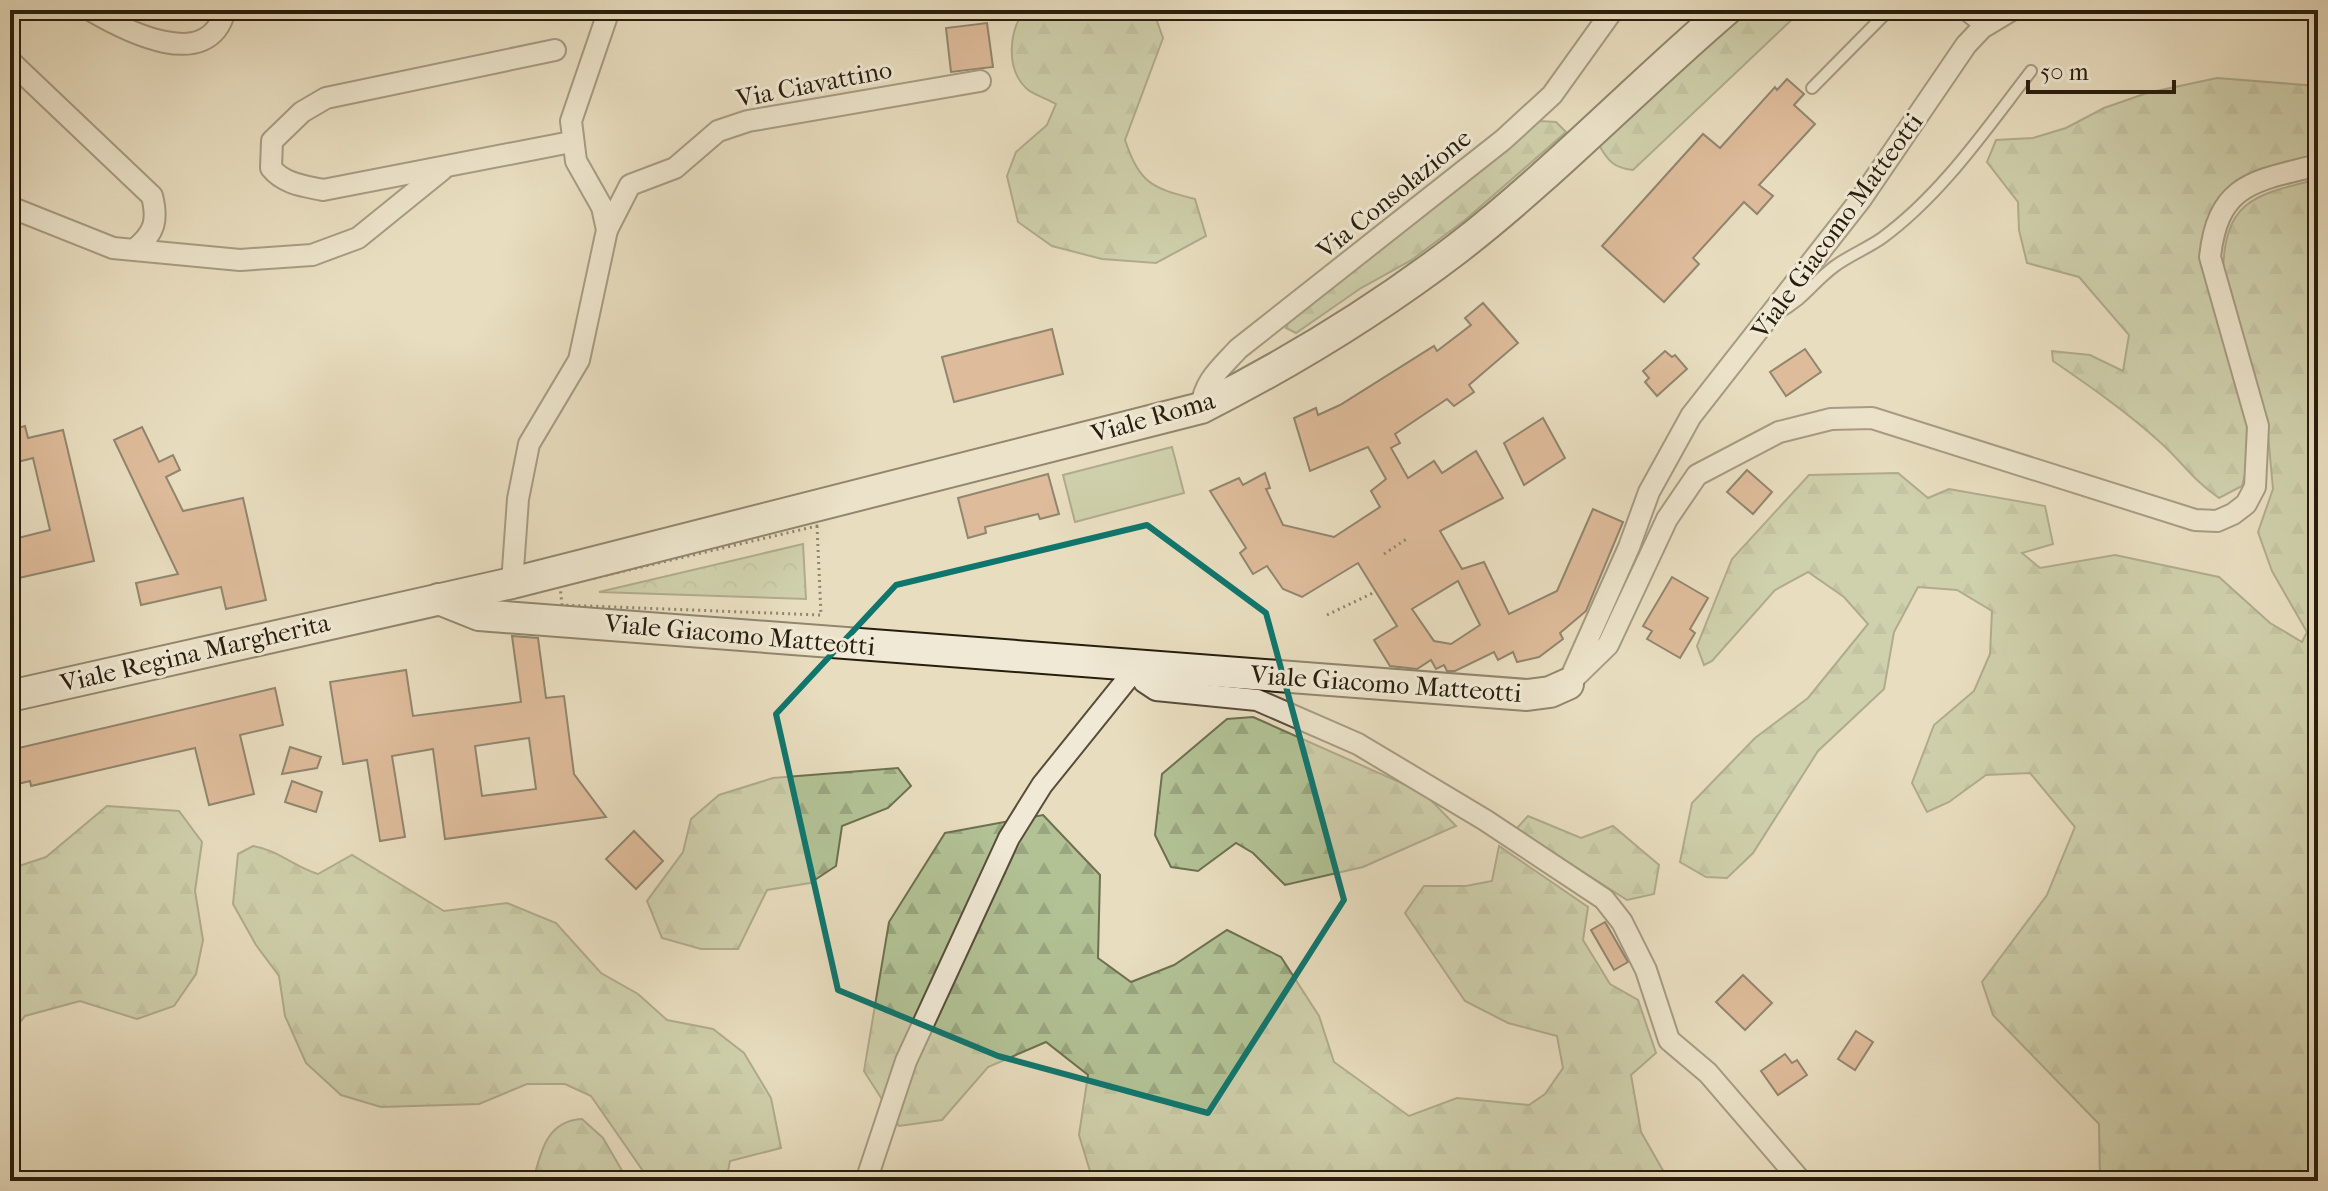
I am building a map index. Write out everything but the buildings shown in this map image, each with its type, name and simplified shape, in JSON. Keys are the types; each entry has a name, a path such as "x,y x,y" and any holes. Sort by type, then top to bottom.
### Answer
{"street":[{"path":"90,10 156,42 182,45 208,35 222,20 225,10"},
{"path":"607,230 602,207 576,161 571,142 574,103 609,10"},
{"name":"Via Consolazione","path":"1201,408 1203,390 1238,349 1503,140 1552,95 1613,10"},
{"name":"Viale Roma","path":"439,599 1201,408 1280,368 1374,310 1461,246 1726,10"},
{"name":"Viale Giacomo Matteotti","path":"439,599 479,615 1137,667 1527,695 1550,692 1568,684 1669,451 1691,416 1771,317 1899,148 1939,83 1982,28 2012,10"},
{"path":"555,50 326,98 302,112 272,141 271,168 278,177 323,190 571,142"},
{"path":"10,61 152,196 157,217 149,238 135,249"},
{"name":"Via Ciavattino","path":"512,583 518,499 529,444 579,360 607,230 630,185 675,168 718,131 783,114 980,81"},
{"path":"1568,684 1608,645 1667,519 1697,475 1792,428 1831,419 1872,418 2195,520 2217,521 2233,514 2246,504 2255,487 2258,426 2210,257 2213,230 2226,204 2249,183 2318,165"},
{"path":"10,207 113,248 178,257 240,260 312,255 358,238 446,167"},
{"name":"Viale Regina Margherita","path":"10,696 439,599"},
{"path":"866,1181 906,1061 1009,838 1042,785 1137,667 1144,682 1156,690 1257,700 1358,744 1485,820 1604,899 1622,922 1646,970 1669,1040 1708,1073 1801,1181"}],"lane":[{"path":"1812,88 1889,10"},
{"path":"1959,10 1982,28"},
{"path":"1771,317 1803,300 1831,269 1861,247 1880,240 1915,210 1955,167 2031,71"}],"path":[{"path":"817,526 821,615 562,605 560,586 817,526"},
{"path":"1384,554 1408,538"},
{"path":"1327,615 1375,592"}],"highlighted area":[{"path":"1147,525 1266,613 1344,900 1208,1113 998,1056 838,990 776,714 896,585"}],"green space":[{"path":"1025,10 1153,10 1163,38 1125,140 1136,166 1150,182 1195,199 1206,236 1156,263 1102,259 1052,246 1018,222 1007,176 1016,152 1047,125 1056,104 1027,89 1015,71 1013,39"},
{"path":"1740,10 1802,10 1633,170 1612,163 1599,145"},
{"path":"2217,78 2318,86 2318,158 2274,170 2236,187 2221,199 2209,215 2203,235 2203,261 2254,439 2242,486 2219,498 2135,421 2053,361 2052,351 2090,355 2123,371 2129,335 2079,277 2027,263 2019,230 2018,202 1987,162 1996,140 2033,138 2066,128 2104,108 2147,93"},
{"path":"1539,121 1556,122 1566,132 1465,220 1410,261 1361,288 1296,333 1286,328 1288,323"},
{"path":"2318,179 2318,1181 2100,1181 2099,1124 1993,1015 1982,982 2047,895 2075,827 2030,773 1986,775 1949,802 1927,812 1912,783 1934,725 1974,691 1990,654 1992,611 1957,590 1918,587 1894,632 1884,689 1818,751 1753,853 1727,878 1706,877 1680,862 1692,803 1755,738 1808,698 1868,624 1844,597 1808,572 1775,590 1712,661 1704,665 1697,646 1732,559 1809,475 1898,473 1928,498 1949,489 2045,506 2053,544 2022,553 2040,568 2115,555 2219,577 2270,623 2302,642 2307,632 2272,571 2258,532 2273,489 2267,424 2223,274 2229,230 2247,204 2277,190"},
{"path":"1172,447 1184,493 1075,522 1063,475"},
{"path":"803,544 806,599 599,592"},
{"path":"1253,717 1424,793 1456,826 1363,867 1285,885 1253,853 1236,843 1198,871 1171,867 1155,835 1162,774 1227,719"},
{"path":"898,768 911,786 888,808 842,826 836,866 810,883 767,890 738,949 701,949 662,938 647,901 683,852 691,819 719,795 773,778"},
{"path":"107,806 179,811 202,842 195,891 203,940 196,974 174,1006 137,1019 80,1001 25,1016 10,1034 10,869 46,857"},
{"path":"1043,815 1100,875 1098,958 1131,982 1174,965 1227,930 1281,957 1319,1016 1334,1062 1409,1116 1457,1098 1529,1105 1545,1094 1563,1068 1557,1036 1508,1023 1465,1001 1405,913 1424,886 1466,886 1492,881 1499,846 1588,907 1583,940 1610,984 1638,1000 1656,1053 1631,1075 1641,1132 1669,1181 1093,1181 1079,1135 1088,1075 1046,1042 988,1067 942,1120 899,1126 864,1071 889,922 945,833"},
{"path":"1528,816 1581,838 1613,826 1659,865 1654,894 1627,900 1516,829"},
{"path":"253,846 318,874 352,855 444,911 507,903 556,923 601,973 638,994 667,1020 713,1029 744,1053 771,1098 781,1148 730,1161 726,1181 650,1181 591,1096 565,1084 527,1084 479,1104 381,1107 341,1095 306,1063 285,1016 279,976 256,945 233,904 238,854"},
{"path":"582,1119 603,1138 628,1181 533,1181 543,1149 553,1132 560,1125"}]}
